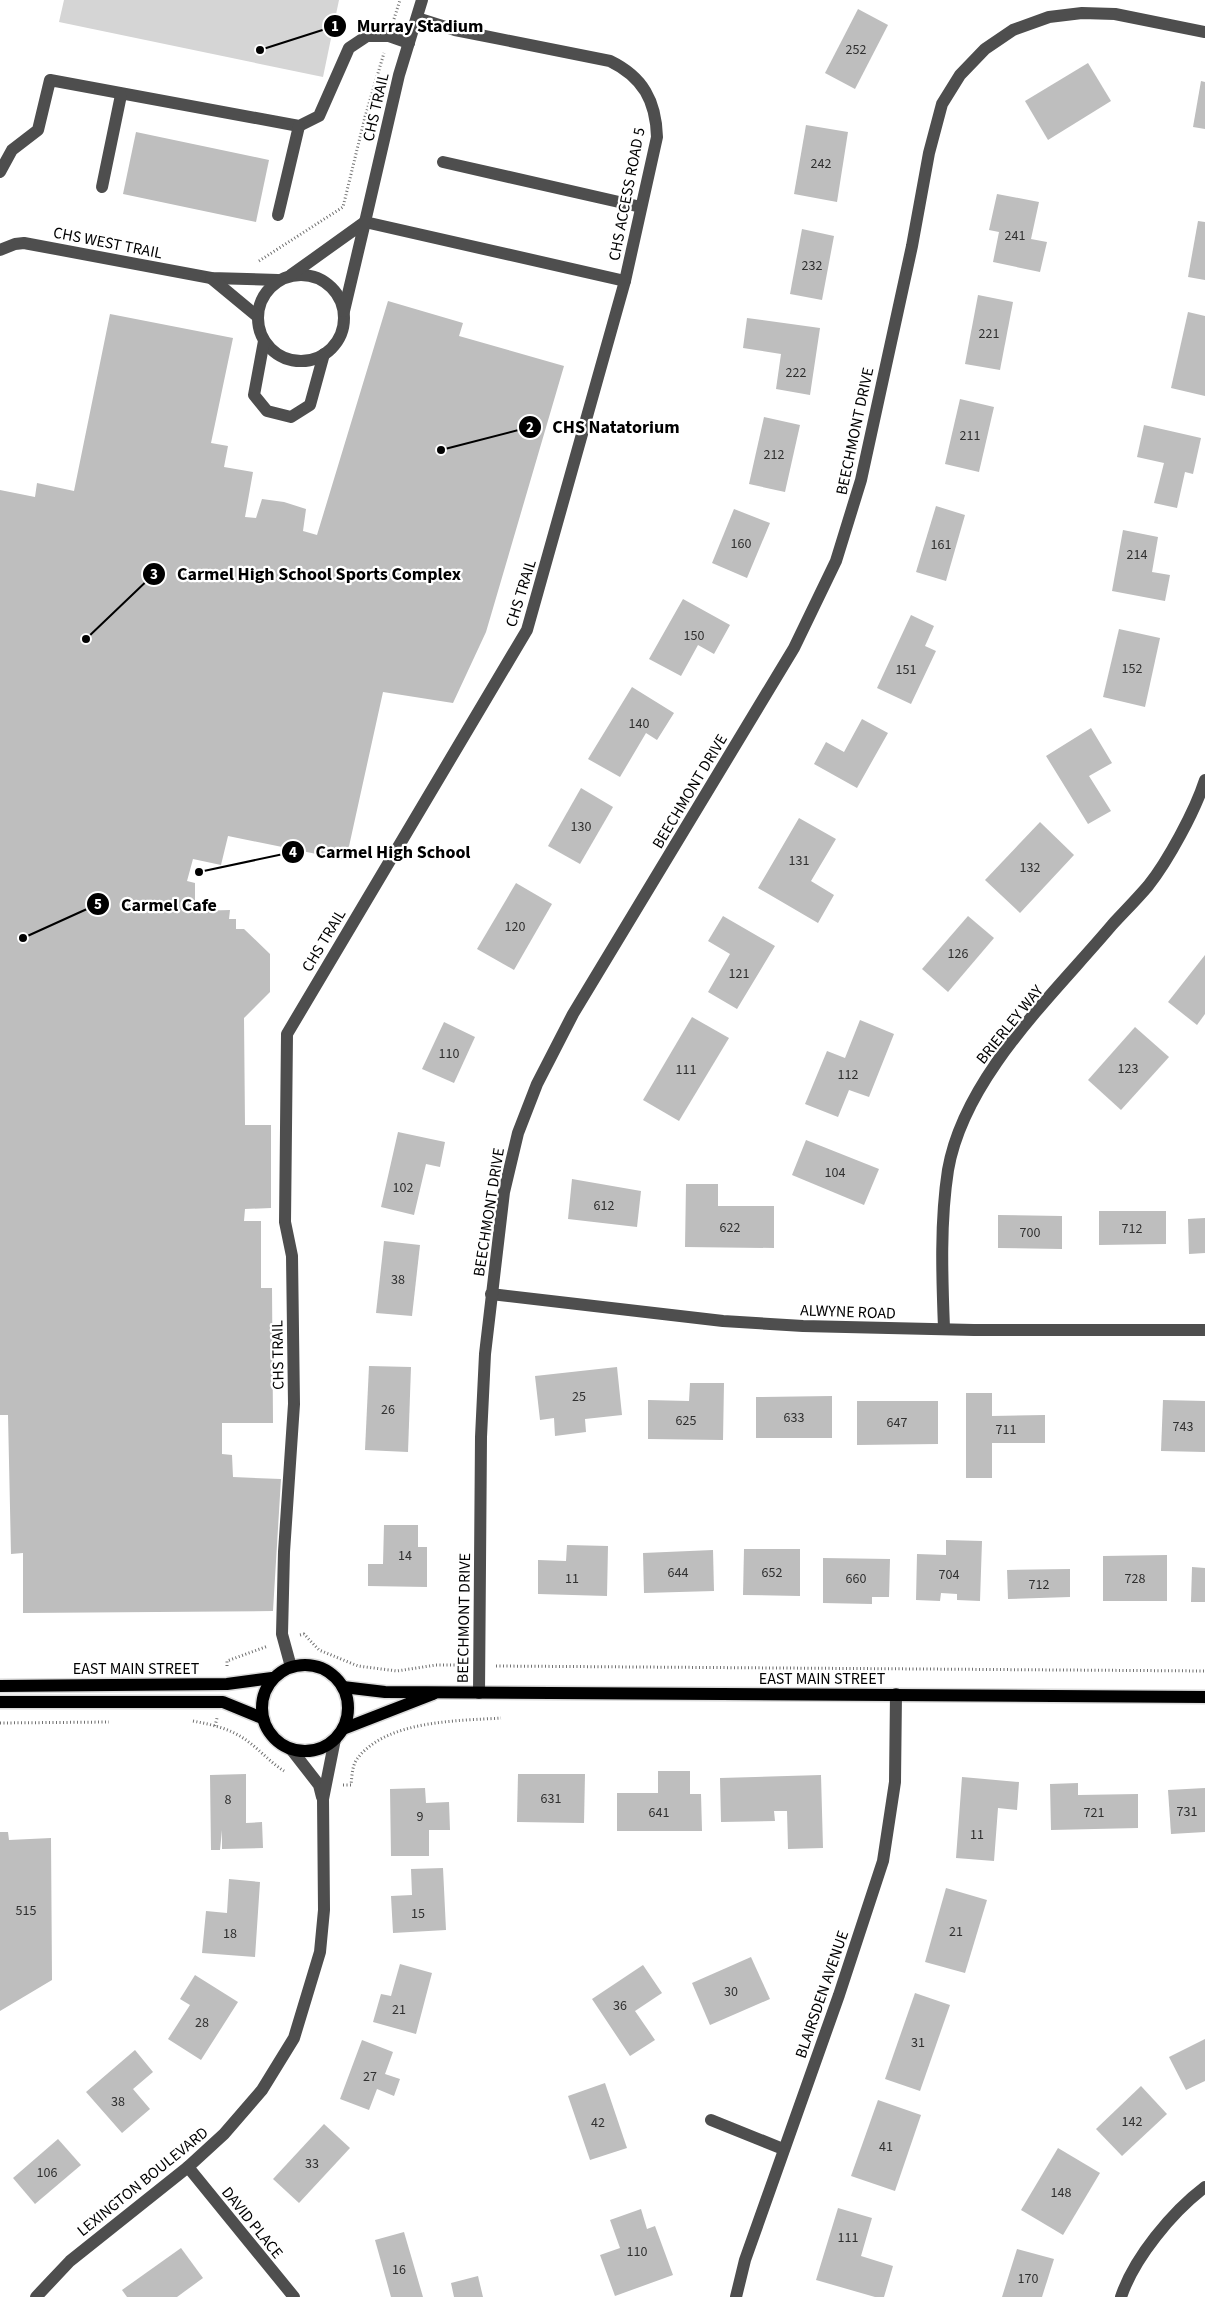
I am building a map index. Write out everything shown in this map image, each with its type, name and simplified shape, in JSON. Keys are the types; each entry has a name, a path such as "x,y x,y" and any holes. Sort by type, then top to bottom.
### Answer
{"main road":[{"path":"312,1665 326,1669 337,1678 343,1687 349,1704 343,1729 335,1739 320,1749 305,1751 291,1749 278,1742 269,1732 262,1718 261,1704 272,1678 284,1669 291,1667 312,1665"},
{"name":"EAST MAIN STREET","path":"0,1686 227,1684 272,1678"},
{"name":"EAST MAIN STREET","path":"343,1687 385,1692 1205,1697"},
{"name":"EAST MAIN STREET","path":"343,1729 440,1692"},
{"path":"0,1702 223,1702 262,1718"}],"street":[{"name":"CHS TRAIL","path":"344,311 399,75 422,0"},
{"name":"BEECHMONT DRIVE","path":"479,1692 481,1437 485,1354 504,1192 518,1133 537,1084 573,1014 794,648 836,561 861,480 912,246 929,153 942,104 960,75 985,49 1013,30 1049,16 1082,13 1107,14 1205,32"},
{"name":"CHS ACCESS ROAD 5","path":"417,18 455,30 610,61 635,77 644,86 650,97 656,122 656,137 625,281"},
{"path":"0,172 12,150 38,130 50,80 122,95 299,126 319,116 349,48 367,36 389,36 409,44"},
{"path":"102,187 122,95"},
{"path":"278,215 299,126"},
{"path":"443,162 641,208"},
{"path":"283,278 304,274 318,278 330,286 339,298 344,311 344,326 338,340 324,354 304,361 289,360 277,354 264,341 257,316 259,305 265,292 283,278 366,222 625,281"},
{"name":"CHS WEST TRAIL","path":"0,250 14,244 24,243 211,278 283,278"},
{"name":"CHS WEST TRAIL","path":"211,278 257,316"},
{"name":"CHS TRAIL","path":"291,1667 282,1634 284,1552 294,1404 292,1256 285,1222 287,1034 527,630 625,281"},
{"path":"264,341 254,395 267,411 290,417 310,405 324,354"},
{"name":"BRIERLEY WAY","path":"944,1328 943,1272 948,1169 960,1129 981,1085 1008,1047 1149,884 1179,837 1205,780"},
{"name":"ALWYNE ROAD","path":"491,1294 723,1321 812,1326 1205,1330"},
{"name":"BLAIRSDEN AVENUE","path":"736,2297 745,2260 839,1995 882,1861 895,1782 896,1694"},
{"name":"LEXINGTON BOULEVARD","path":"36,2297 70,2261 188,2167 224,2134 262,2090 294,2038 320,1952 324,1910 323,1799 335,1739"},
{"name":"LEXINGTON BOULEVARD","path":"291,1749 319,1785 323,1799"},
{"path":"711,2120 783,2149"},
{"name":"DAVID PLACE","path":"188,2167 294,2297"},
{"path":"1121,2297 1125,2284 1148,2249 1180,2208 1205,2187"}],"path":[{"path":"255,263 343,207 365,117 400,0"},
{"path":"302,1635 304,1634 319,1650 358,1666 397,1671 451,1665"},
{"path":"228,1666 227,1660 265,1648"},
{"path":"507,1666 1205,1671"},
{"path":"344,1785 351,1785 353,1767 362,1754 373,1744 404,1730 443,1722 501,1718"},
{"path":"0,1723 114,1722"},
{"path":"183,1722 215,1726 239,1735 271,1763 287,1773"},
{"path":"393,1729 395,1734"}],"shaded area":[{"path":"64,0 339,0 323,77 59,22"}],"building":[{"path":"858,9 888,25 855,89 825,73"},
{"path":"1088,63 1111,101 1048,140 1025,101"},
{"path":"1201,81 1205,82 1205,129 1193,127"},
{"path":"806,125 848,132 837,202 794,194"},
{"path":"136,132 269,160 256,222 123,194"},
{"path":"997,194 1039,202 1031,239 1047,242 1040,272 993,262 999,232 989,230"},
{"path":"1198,221 1205,222 1205,280 1188,277"},
{"path":"802,229 834,236 822,300 790,294"},
{"path":"978,295 1013,302 1000,370 965,364"},
{"path":"388,301 463,323 459,336 564,366 486,632 453,703 383,692 346,860 228,836 221,865 193,859 187,881 195,883 195,911 230,910 229,919 236,919 236,929 244,929 270,954 270,992 244,1018 245,1125 271,1125 271,1208 245,1209 244,1221 261,1221 261,1288 272,1288 273,1423 222,1423 222,1454 232,1455 233,1477 281,1479 273,1611 23,1613 23,1553 11,1554 8,1415 0,1415 0,490 35,497 37,483 74,491 110,314 233,338 211,443 228,446 224,467 253,472 245,517 256,518 262,499 284,502 306,509 303,531 317,535"},
{"path":"1188,312 1205,316 1205,396 1171,388"},
{"path":"747,318 820,328 810,395 776,389 781,354 743,348"},
{"path":"960,399 994,407 979,472 945,464"},
{"path":"764,417 800,425 785,492 749,484"},
{"path":"1144,425 1201,438 1193,474 1185,472 1177,508 1154,503 1164,463 1137,457"},
{"path":"936,506 965,515 946,581 916,572"},
{"path":"734,509 770,523 747,578 712,563"},
{"path":"1123,530 1158,537 1152,572 1170,575 1165,601 1112,591"},
{"path":"683,599 730,625 714,654 698,645 681,676 649,659"},
{"path":"911,615 934,626 925,646 936,651 911,704 877,688"},
{"path":"1119,629 1160,638 1145,707 1103,697"},
{"path":"632,687 674,713 657,740 646,733 620,777 588,759"},
{"path":"862,719 888,733 857,788 814,764 826,742 844,752"},
{"path":"1091,728 1112,763 1089,776 1111,811 1088,824 1046,756"},
{"path":"581,788 613,807 580,864 548,846"},
{"path":"799,818 836,839 811,881 834,895 818,923 758,888"},
{"path":"1040,822 1074,855 1020,913 985,880"},
{"path":"516,883 552,904 514,970 477,949"},
{"path":"723,916 775,946 737,1009 708,992 730,954 708,941"},
{"path":"968,916 994,938 948,992 922,969"},
{"path":"1205,955 1205,1014 1197,1025 1168,1002"},
{"path":"692,1017 729,1038 679,1121 643,1100"},
{"path":"860,1020 894,1034 869,1097 849,1090 838,1117 805,1104 827,1051 845,1058"},
{"path":"444,1022 475,1037 454,1083 422,1069"},
{"path":"1135,1027 1169,1057 1121,1110 1088,1080"},
{"path":"398,1132 445,1142 440,1167 426,1164 414,1215 381,1207"},
{"path":"806,1140 879,1169 864,1205 792,1175"},
{"path":"572,1179 641,1191 637,1227 568,1219"},
{"path":"686,1184 718,1184 718,1206 774,1206 774,1248 685,1247"},
{"path":"1099,1211 1166,1211 1166,1244 1099,1245"},
{"path":"998,1215 1062,1216 1062,1249 998,1248"},
{"path":"1205,1218 1205,1253 1189,1254 1188,1219"},
{"path":"384,1241 420,1245 412,1316 376,1313"},
{"path":"369,1366 411,1367 408,1452 365,1450"},
{"path":"617,1367 622,1415 585,1419 586,1432 555,1436 554,1418 540,1420 535,1376"},
{"path":"690,1383 724,1383 723,1440 648,1439 648,1400 689,1401"},
{"path":"966,1393 992,1393 992,1416 1045,1415 1045,1443 992,1443 992,1478 966,1478"},
{"path":"832,1396 832,1438 756,1438 756,1397"},
{"path":"1163,1400 1205,1401 1205,1452 1161,1451"},
{"path":"857,1401 938,1401 938,1444 857,1445"},
{"path":"384,1525 418,1525 418,1547 427,1547 427,1587 368,1586 368,1564 383,1564"},
{"path":"946,1540 982,1541 980,1601 957,1600 957,1594 941,1593 940,1601 916,1600 917,1554 946,1555"},
{"path":"567,1545 608,1546 607,1596 538,1594 538,1560 566,1561"},
{"path":"744,1549 800,1549 800,1596 743,1595"},
{"path":"713,1550 714,1591 644,1593 643,1553"},
{"path":"1167,1555 1167,1601 1103,1601 1103,1556"},
{"path":"823,1558 890,1559 889,1597 872,1597 872,1604 823,1603"},
{"path":"1192,1567 1205,1568 1205,1602 1191,1602"},
{"path":"1070,1569 1070,1597 1008,1599 1007,1570"},
{"path":"658,1771 690,1771 690,1794 701,1794 702,1831 617,1831 617,1793 658,1793"},
{"path":"246,1774 246,1823 262,1822 263,1848 222,1849 222,1830 220,1850 211,1850 210,1775"},
{"path":"518,1774 585,1774 584,1823 517,1822"},
{"path":"821,1775 823,1848 788,1849 787,1811 774,1811 775,1821 721,1822 720,1778"},
{"path":"962,1777 1019,1782 1017,1810 998,1808 994,1861 956,1858"},
{"path":"1078,1783 1078,1795 1138,1794 1138,1828 1051,1830 1050,1784"},
{"path":"425,1788 426,1803 449,1802 450,1830 429,1830 429,1856 391,1856 390,1789"},
{"path":"1205,1788 1205,1832 1171,1834 1168,1790"},
{"path":"0,1832 8,1832 9,1840 51,1838 52,1980 0,2011"},
{"path":"443,1868 446,1930 393,1933 391,1896 412,1895 411,1869"},
{"path":"229,1879 260,1882 255,1957 202,1953 206,1911 227,1913"},
{"path":"946,1888 987,1900 965,1973 925,1962"},
{"path":"751,1957 770,1999 710,2025 692,1983"},
{"path":"400,1964 432,1973 416,2034 373,2022 381,1994 391,1996"},
{"path":"643,1965 662,1993 635,2011 655,2040 630,2056 592,1999"},
{"path":"195,1975 238,2002 201,2060 168,2039 190,2005 180,1999"},
{"path":"915,1993 950,2005 920,2091 885,2079"},
{"path":"1205,2039 1205,2081 1186,2090 1169,2057"},
{"path":"362,2040 393,2052 385,2074 400,2079 394,2096 377,2089 369,2110 340,2099"},
{"path":"135,2050 153,2072 133,2089 150,2109 122,2133 86,2092"},
{"path":"605,2083 627,2148 590,2160 568,2096"},
{"path":"1141,2086 1167,2114 1122,2156 1096,2129"},
{"path":"878,2100 921,2115 895,2191 851,2176"},
{"path":"324,2124 350,2148 299,2203 273,2179"},
{"path":"58,2139 81,2165 35,2204 13,2178"},
{"path":"1058,2148 1100,2173 1063,2235 1021,2210"},
{"path":"838,2208 872,2218 861,2256 893,2266 884,2297 875,2297 816,2280"},
{"path":"641,2209 647,2229 655,2226 673,2275 615,2296 600,2255 620,2248 610,2220"},
{"path":"404,2232 423,2297 391,2297 375,2240"},
{"path":"181,2248 203,2278 177,2297 127,2297 122,2290"},
{"path":"1017,2249 1054,2259 1042,2297 1002,2297"},
{"path":"478,2276 483,2297 454,2297 451,2283"}],"place":[{"name":"Murray Stadium","path":"260,50"},
{"name":"CHS Natatorium","path":"441,450"},
{"name":"Carmel High School Sports Complex","path":"86,639"},
{"name":"Carmel High School","path":"199,872"},
{"name":"Carmel Cafe","path":"23,938"}]}
